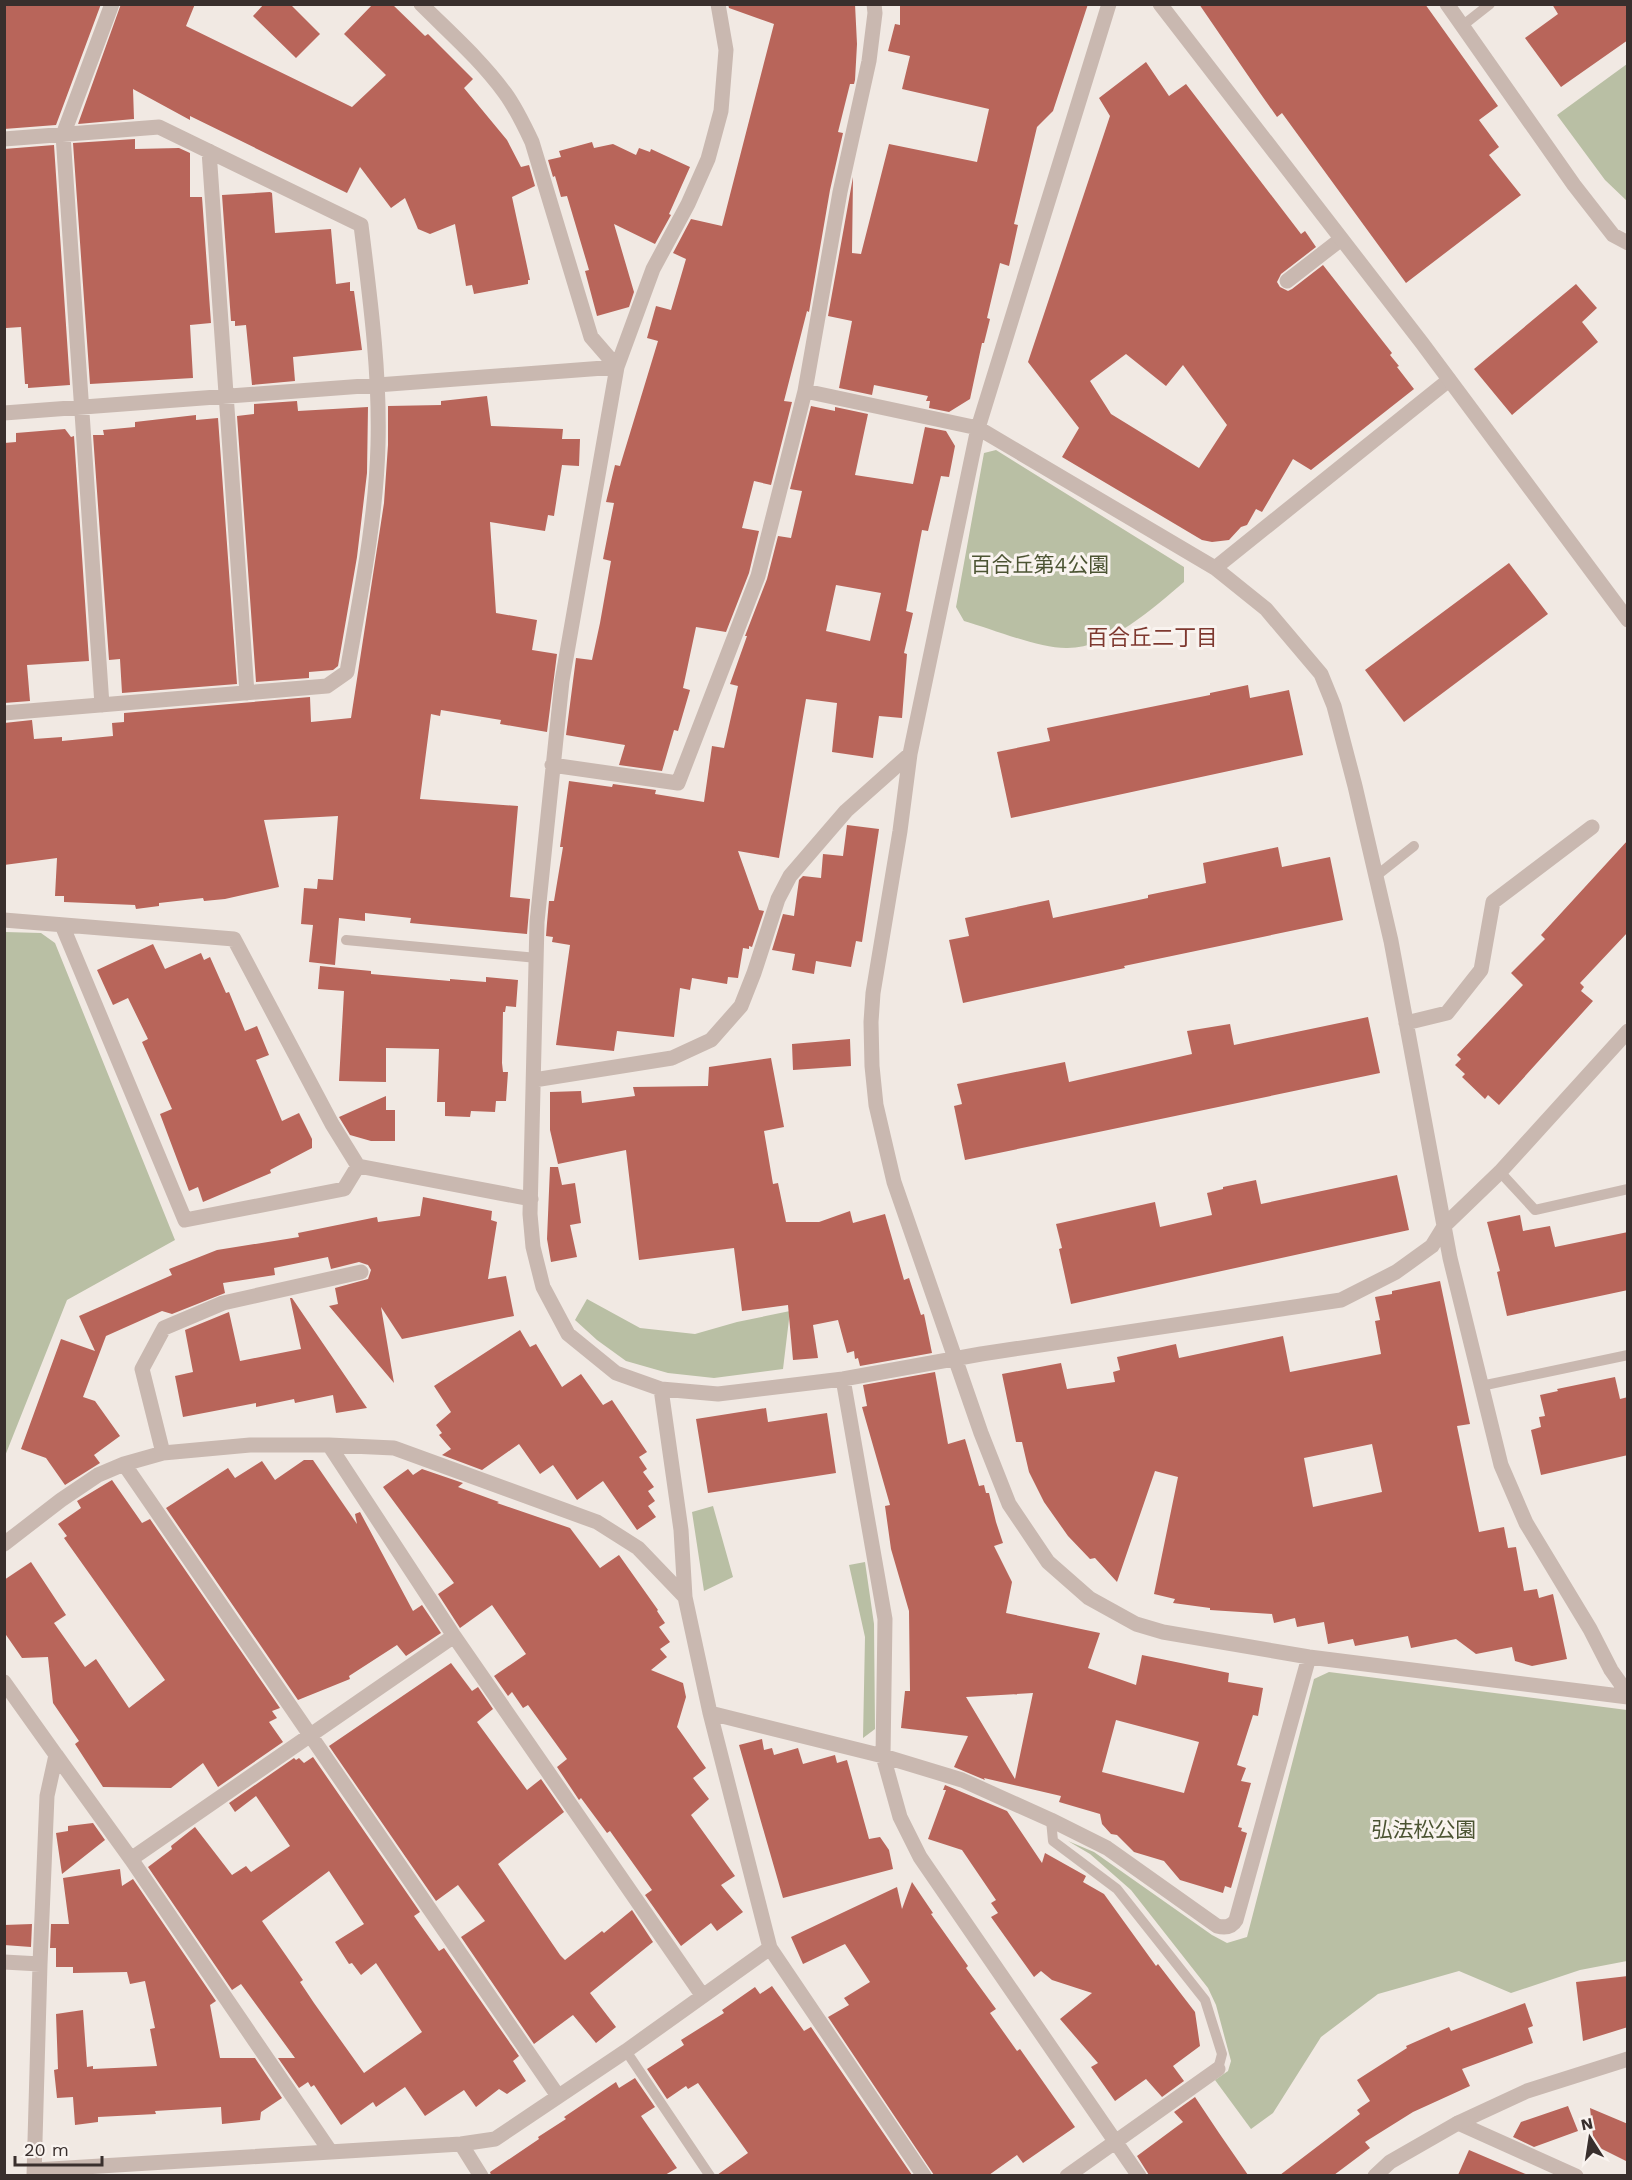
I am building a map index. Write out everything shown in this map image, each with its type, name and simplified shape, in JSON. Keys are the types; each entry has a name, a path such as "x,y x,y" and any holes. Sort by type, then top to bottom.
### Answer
{"street":[{"path":"102,705 63,135 112,4"},
{"path":"421,4 479,61 505,92 518,112 532,142 591,337 617,367"},
{"path":"718,4 726,50 721,111 708,159 688,204 653,269 617,367 562,681 552,765 537,922 531,1199 533,1247 543,1287 568,1334 616,1373 661,1389 718,1394 843,1378 1341,1300 1396,1272 1432,1246 1445,1225 1500,1172 1625,1039"},
{"path":"552,765 678,783 758,576 805,391 840,192 869,61 875,14 874,4"},
{"path":"1109,4 978,428 910,754 900,831 873,993 871,1022 876,1105 894,1182 981,1433 1009,1504 1048,1562 1089,1598 1136,1624 1163,1632 1309,1657 1628,1695"},
{"path":"1160,4 1449,380 1628,620"},
{"path":"1447,4 1574,185 1613,235 1628,243"},
{"path":"4,139 159,127 361,225 377,385 378,447 369,540 347,672 327,686 4,713"},
{"path":"209,152 247,693"},
{"path":"1287,281 1340,240"},
{"path":"4,413 617,367"},
{"path":"1215,568 1449,380"},
{"path":"805,391 978,428 1215,568 1266,609 1321,674 1334,706 1356,786 1406,1023 1450,1258 1501,1465 1526,1523 1628,1695"},
{"path":"534,1080 672,1058 711,1040 741,1006 778,899 790,876 846,811 910,754"},
{"path":"1406,1023 1447,1013 1481,970 1492,902 1592,827"},
{"path":"4,920 234,939 332,1124 358,1166 531,1199"},
{"path":"62,925 185,1220 344,1188 358,1166"},
{"path":"163,1452 142,1369 164,1328 224,1303 361,1272"},
{"path":"843,1378 885,1619 883,1756 900,1817 920,1857 1139,2175"},
{"path":"661,1389 681,1530 685,1597 710,1713 770,1948 924,2175"},
{"path":"4,1544 98,1475 163,1452 250,1445 394,1448 597,1522 638,1548 685,1597"},
{"path":"329,1445 454,1636 702,1995"},
{"path":"124,1464 558,2096"},
{"path":"131,1859 454,1636"},
{"path":"710,1713 883,1756 962,1780 1052,1820 1107,1848 1217,1926 1231,1926 1236,1920 1309,1657"},
{"path":"4,1682 131,1859 330,2151"},
{"path":"56,1755 47,1797 35,2173 330,2151 461,2144 495,2139 626,2051 770,1948"},
{"path":"4,1962 40,1964"},
{"path":"1375,2175 1390,2169 1458,2123 1527,2091 1628,2059"},
{"path":"1066,2175 1218,2069"},
{"path":"1458,2123 1576,2175"},
{"path":"461,2144 482,2175"}],"lane":[{"path":"1462,26 1490,4"},
{"path":"1376,876 1414,846"},
{"path":"346,940 537,958"},
{"path":"1500,1172 1535,1210 1628,1189"},
{"path":"1482,1386 1628,1355"},
{"path":"1052,1820 1053,1841 1117,1889 1205,2000 1222,2054 1218,2069"},
{"path":"626,2051 710,2175"}],"green space":[{"path":"1627,64 1627,201 1605,180 1557,115"},
{"name":"百合丘第4公園","path":"996,450 1184,567 1184,582 1130,625 1098,642 1082,647 1042,645 964,621 956,607 984,453"},
{"path":"5,932 41,933 55,943 175,1240 67,1300 5,1456"},
{"path":"587,1299 640,1328 695,1334 790,1311 783,1369 714,1378 668,1373 626,1361 597,1340 575,1320"},
{"path":"713,1506 733,1577 704,1591 692,1512"},
{"path":"865,1562 874,1624 875,1729 863,1738 865,1637 849,1565"},
{"name":"弘法松公園","path":"1329,1672 1627,1710 1627,1961 1580,1970 1511,1993 1459,1971 1378,1994 1321,2037 1273,2113 1251,2129 1215,2080 1228,2071 1231,2061 1216,2005 1208,1988 1131,1890 1090,1854 1068,1841 1094,1852 1212,1935 1227,1943 1247,1937 1314,1679"}],"building":[{"path":"4,4 101,4 56,125 4,129"},
{"path":"121,4 195,4 186,26 352,107 386,75 344,34 373,4 392,4 425,36 428,34 473,79 464,88 507,140 521,167 529,165 535,186 512,197 530,280 528,284 474,294 472,285 466,286 455,224 430,234 418,229 405,198 391,208 360,167 347,193 190,116 190,120 133,89 134,119 78,124"},
{"path":"264,4 290,4 320,34 296,58 253,16"},
{"path":"728,4 855,4 857,44 855,80 854,84 850,84 838,132 843,133 830,190 809,312 807,311 784,401 792,402 771,485 754,481 742,528 759,531 749,573 726,632 696,627 683,688 690,690 678,731 674,730 662,771 619,765 625,745 566,735 576,658 592,660 600,623 611,561 603,559 614,503 606,502 615,465 620,466 658,341 647,338 656,306 671,310 686,259 673,253 691,219 722,226 774,24 729,8"},
{"path":"900,4 1088,4 1053,111 1037,127 1014,224 1018,225 1009,266 1000,263 987,318 990,319 984,343 982,343 970,399 949,412 929,408 930,401 926,401 928,396 874,385 872,395 839,388 852,321 828,316 853,177 852,253 861,254 889,144 977,162 989,109 902,89 910,56 888,51 895,24 900,25"},
{"path":"1199,4 1425,4 1498,106 1479,120 1499,147 1489,155 1521,195 1406,283 1282,113 1277,117"},
{"path":"1552,4 1628,4 1628,40 1561,87 1525,38 1558,14"},
{"path":"1146,62 1169,96 1186,84 1301,234 1305,231 1316,247 1281,274 1277,282 1280,287 1288,291 1292,289 1323,265 1392,353 1390,355 1399,366 1397,367 1414,389 1311,470 1293,459 1262,512 1256,509 1247,525 1241,527 1229,540 1212,542 1202,540 1062,457 1079,428 1028,362 1110,116 1099,98","holes":["1126,354 1166,386 1183,365 1227,425 1199,468 1111,414 1090,381"]},
{"path":"135,139 135,149 179,148 190,153 190,197 202,197 211,323 190,325 193,378 90,384 73,143"},
{"path":"592,142 594,148 613,144 636,155 639,148 650,152 651,149 690,167 669,214 671,215 655,244 614,224 634,292 629,307 597,316 585,271 589,270 567,196 561,197 548,160 561,157 559,151"},
{"path":"54,145 70,385 28,388 28,384 25,384 21,327 6,328 4,149"},
{"path":"272,193 275,233 331,229 336,284 350,282 350,291 354,291 362,350 293,357 295,381 252,385 246,325 235,326 235,321 231,321 222,195"},
{"path":"1576,284 1597,308 1582,322 1598,342 1512,415 1474,369"},
{"path":"487,396 491,426 563,429 562,439 580,439 579,466 562,465 554,516 548,515 545,531 490,522 496,613 537,620 532,650 557,654 547,732 500,724 501,720 441,710 440,716 431,714 420,799 518,806 510,897 530,899 527,934 410,923 411,918 365,913 365,921 339,918 335,965 309,962 313,925 301,924 304,888 317,889 318,879 333,880 338,816 264,820 279,887 225,899 204,901 203,898 159,903 159,906 136,909 135,905 64,902 64,896 55,896 57,858 4,865 4,723 32,720 34,739 62,737 62,741 113,736 112,723 124,722 124,713 310,697 311,722 351,718 384,503 388,406 441,405 441,401"},
{"path":"297,401 298,411 368,407 367,473 357,557 338,666 333,670 309,672 309,678 256,682 237,416 254,414 254,404"},
{"path":"811,406 835,411 835,407 868,414 855,475 913,484 925,427 946,431 955,446 949,477 941,476 928,531 922,530 906,611 913,613 904,653 907,654 902,718 879,716 873,758 832,752 837,703 806,699 779,858 738,851 759,910 764,911 752,947 743,948 738,978 728,977 727,984 692,978 690,990 680,988 674,1037 617,1031 614,1051 556,1045 570,945 552,942 553,937 546,936 549,901 554,901 563,847 560,847 569,781 656,790 655,794 704,802 712,746 724,748 738,686 730,684 747,636 745,636 767,579 778,536 791,538 802,491 790,489","holes":["836,585 881,593 870,641 826,631"]},
{"path":"196,415 196,420 218,418 237,684 122,693 120,659 109,660 93,435 104,435 103,430 135,427 135,422"},
{"path":"65,429 71,437 74,436 89,661 27,665 30,701 4,703 4,443 16,442 16,433"},
{"path":"1509,563 1548,614 1404,722 1365,670"},
{"path":"1248,685 1250,698 1289,690 1303,755 1011,818 997,752 1050,741 1047,728 1210,695 1210,693"},
{"path":"847,825 879,829 862,942 856,941 851,967 816,961 814,974 792,970 795,954 772,950 783,914 794,916 799,880 803,876 821,878 823,854 843,856"},
{"path":"1628,840 1628,932 1580,983 1584,987 1581,991 1593,1001 1499,1105 1488,1095 1485,1099 1462,1077 1465,1074 1455,1065 1461,1059 1457,1055 1523,985 1511,973 1545,939 1541,935"},
{"path":"1278,847 1282,867 1330,857 1343,920 963,1003 949,940 969,936 965,918 1049,900 1053,918 1148,898 1148,895 1206,883 1203,863"},
{"path":"153,944 165,969 201,953 204,960 210,957 226,993 229,992 245,1031 257,1026 269,1055 256,1060 282,1121 299,1113 312,1139 312,1148 270,1170 271,1173 203,1202 198,1187 189,1191 160,1114 172,1109 142,1042 148,1039 128,998 113,1005 97,970"},
{"path":"320,966 371,971 371,974 450,981 450,979 486,982 486,977 518,980 516,1007 506,1006 503,1012 502,1063 503,1072 508,1072 506,1101 496,1101 495,1112 471,1111 470,1117 445,1116 445,1102 437,1102 439,1049 386,1048 386,1082 339,1081 344,991 318,989"},
{"path":"1368,1017 1380,1073 965,1160 954,1106 962,1104 957,1084 1065,1062 1069,1082 1192,1054 1187,1031 1230,1024 1234,1045"},
{"path":"850,1039 851,1066 793,1070 792,1044"},
{"path":"771,1058 784,1127 764,1131 773,1184 778,1183 786,1222 819,1222 850,1211 853,1223 885,1214 904,1280 909,1278 921,1315 924,1314 932,1353 860,1366 858,1358 855,1359 854,1351 847,1353 838,1320 813,1325 818,1358 793,1360 788,1305 742,1311 734,1248 639,1260 626,1150 558,1164 550,1130 550,1092 581,1091 582,1103 635,1096 633,1087 708,1086 709,1067"},
{"path":"386,1096 386,1110 395,1110 395,1141 371,1141 350,1135 339,1117"},
{"path":"550,1167 558,1167 562,1185 575,1183 581,1223 570,1225 577,1257 551,1262 547,1239"},
{"path":"1397,1175 1409,1230 1071,1304 1056,1224 1155,1202 1160,1227 1212,1215 1207,1193 1223,1189 1223,1187 1256,1180 1261,1204"},
{"path":"423,1197 492,1211 491,1220 497,1222 488,1279 506,1276 514,1316 402,1339 381,1307 394,1383 329,1306 338,1304 335,1288 368,1279 371,1270 368,1265 359,1262 331,1269 328,1257 274,1268 275,1275 223,1283 225,1293 172,1314 162,1311 106,1336 83,1397 95,1401 120,1436 94,1455 100,1463 65,1485 46,1458 21,1449 61,1339 95,1351 79,1316 172,1275 169,1269 217,1250 299,1237 298,1233 377,1217 378,1222 420,1216"},
{"path":"1520,1215 1523,1231 1550,1226 1555,1247 1628,1232 1628,1290 1507,1316 1497,1272 1500,1271 1487,1222"},
{"path":"1440,1281 1470,1424 1457,1426 1479,1532 1504,1527 1508,1548 1516,1547 1524,1591 1537,1589 1539,1598 1553,1594 1567,1659 1532,1666 1515,1661 1512,1647 1476,1654 1456,1639 1411,1648 1408,1636 1355,1646 1353,1639 1328,1644 1324,1622 1297,1627 1295,1618 1274,1623 1272,1614 1210,1610 1210,1608 1173,1603 1175,1599 1154,1594 1178,1477 1155,1471 1117,1582 1095,1558 1090,1559 1068,1536 1044,1502 1029,1472 1022,1442 1016,1442 1002,1374 1061,1363 1067,1389 1115,1382 1113,1372 1120,1370 1117,1357 1176,1344 1179,1358 1283,1336 1290,1372 1381,1354 1375,1321 1380,1320 1375,1297 1392,1294 1392,1291","holes":["1372,1444 1382,1492 1313,1507 1304,1458"]},
{"path":"290,1298 367,1408 336,1413 333,1395 295,1403 294,1399 256,1407 256,1403 183,1417 175,1376 193,1372 185,1330 229,1312 240,1361 301,1349"},
{"path":"520,1330 530,1347 536,1344 562,1387 581,1374 603,1405 612,1400 647,1452 639,1457 647,1469 643,1472 654,1487 648,1491 655,1501 648,1506 656,1517 637,1530 603,1481 577,1500 553,1465 540,1474 519,1444 482,1470 442,1455 451,1449 439,1435 442,1433 436,1425 451,1412 434,1386"},
{"path":"935,1372 948,1444 965,1439 979,1486 984,1485 986,1493 989,1493 1003,1543 994,1546 1012,1582 1006,1613 1100,1633 1088,1668 1136,1685 1142,1655 1229,1673 1228,1682 1263,1688 1258,1716 1253,1715 1237,1765 1246,1768 1241,1781 1251,1783 1238,1827 1247,1833 1231,1888 1225,1886 1223,1893 1180,1880 1164,1861 1134,1852 1117,1835 1111,1834 1102,1824 1100,1814 1059,1802 1061,1796 984,1778 985,1780 954,1767 968,1736 901,1728 905,1691 910,1691 909,1611 891,1549 885,1506 890,1505 862,1407 867,1406 863,1385","holes":["1033,1693 1015,1779 966,1697","1116,1720 1199,1742 1184,1793 1102,1772"]},
{"path":"1615,1377 1620,1399 1628,1397 1628,1455 1541,1475 1531,1430 1541,1427 1539,1417 1545,1416 1540,1395 1558,1391 1557,1389"},
{"path":"766,1408 768,1422 827,1413 836,1473 708,1493 696,1419"},
{"path":"304,1460 313,1460 357,1524 355,1514 360,1512 413,1611 422,1605 441,1633 406,1656 397,1645 349,1676 350,1679 298,1700 166,1508 228,1468 235,1478 262,1461 275,1480"},
{"path":"408,1469 413,1475 422,1469 463,1483 458,1487 570,1528 600,1568 619,1555 658,1610 665,1623 659,1627 670,1642 660,1649 667,1657 651,1670 683,1683 686,1697 677,1727 706,1768 693,1778 709,1799 691,1815 735,1876 721,1885 743,1912 717,1931 711,1923 681,1946 645,1895 652,1890 610,1831 607,1833 581,1798 579,1800 557,1767 567,1759 528,1705 523,1708 512,1692 508,1696 494,1676 526,1654 492,1605 460,1628 438,1594 454,1583 383,1487"},
{"path":"112,1480 142,1523 150,1519 280,1708 272,1711 277,1718 269,1722 283,1742 218,1787 203,1763 171,1788 103,1787 75,1744 79,1741 53,1703 48,1657 22,1658 4,1632 4,1580 31,1562 66,1615 54,1623 85,1667 96,1659 129,1708 165,1680 64,1538 67,1536 58,1524 81,1508 77,1501"},
{"path":"451,1663 472,1691 478,1687 493,1709 477,1722 527,1790 541,1779 564,1812 498,1864 560,1955 565,1960 632,1910 653,1942 590,1993 616,2027 596,2043 573,2015 534,2044 461,1937 485,1921 458,1885 436,1901 329,1746"},
{"path":"762,1739 764,1750 772,1748 774,1755 798,1748 803,1764 835,1755 837,1763 847,1760 869,1839 880,1837 889,1850 893,1869 783,1898 739,1745"},
{"path":"313,1757 420,1912 414,1916 439,1951 444,1948 519,2056 513,2061 526,2081 507,2094 499,2089 476,2107 464,2090 425,2116 405,2087 376,2107 373,2102 341,2125 314,2085 311,2087 308,2082 299,2088 278,2058 295,2058 241,1984 232,1990 148,1867 172,1849 171,1846 195,1827 232,1875 246,1866 251,1872 290,1846 256,1796 235,1812 229,1803 294,1758 296,1760 299,1758 304,1763","holes":["329,1871 364,1924 335,1942 349,1964 352,1963 361,1975 376,1963 422,2032 364,2073 314,2003 300,1982 303,1980 262,1921"]},
{"path":"945,1785 1007,1811 1042,1863 1045,1853 1086,1876 1083,1882 1104,1894 1156,1966 1158,1964 1195,2012 1200,2046 1173,2066 1184,2081 1162,2097 1146,2079 1115,2101 1091,2067 1098,2063 1060,2019 1092,1993 1052,1980 1041,1971 1034,1977 991,1917 998,1913 991,1903 996,1900 962,1850 928,1839 946,1790 943,1790"},
{"path":"93,1823 105,1840 62,1874 56,1833 68,1831 68,1826"},
{"path":"120,1869 122,1886 133,1879 216,2001 210,2005 220,2058 255,2058 282,2098 261,2112 260,2120 222,2124 221,2107 98,2117 98,2122 75,2125 73,2097 57,2098 54,2070 58,2069 56,2014 83,2010 87,2067 93,2066 93,2069 157,2066 150,2029 155,2028 145,1981 130,1984 127,1972 73,1973 73,1967 56,1967 56,1948 50,1948 51,1924 69,1924 63,1878"},
{"path":"912,1882 933,1913 931,1914 968,1966 966,1968 996,2009 990,2013 1017,2051 1020,2049 1075,2127 1023,2163 1017,2155 989,2175 934,2175 828,2017 849,2005 844,1998 870,1982 845,1944 803,1964 791,1937 897,1887 902,1909"},
{"path":"32,1924 31,1947 4,1945 4,1925"},
{"path":"1628,1976 1628,2027 1583,2041 1576,1982"},
{"path":"772,1986 804,2031 811,2027 912,2175 717,2175 748,2153 698,2083 688,2089 686,2086 667,2099 647,2069 684,2045 681,2040 724,2013 722,2010 755,1987 760,1994"},
{"path":"1525,2003 1533,2026 1528,2028 1533,2043 1462,2069 1470,2086 1413,2112 1365,2142 1370,2148 1334,2175 1280,2175 1360,2114 1357,2110 1370,2101 1357,2080 1407,2048 1406,2046 1449,2027 1451,2031"},
{"path":"635,2078 655,2107 641,2116 677,2168 665,2175 491,2175 490,2172 566,2119 564,2117 616,2082 619,2088"},
{"path":"1195,2097 1248,2175 1149,2175 1137,2156 1183,2122 1174,2112"},
{"path":"1568,2106 1578,2131 1534,2147 1513,2137 1521,2122"},
{"path":"1590,2108 1628,2124 1628,2162 1594,2145"},
{"path":"1469,2150 1528,2175 1458,2175"}],"district":[{"name":"百合丘二丁目","path":"1152,637"}]}
